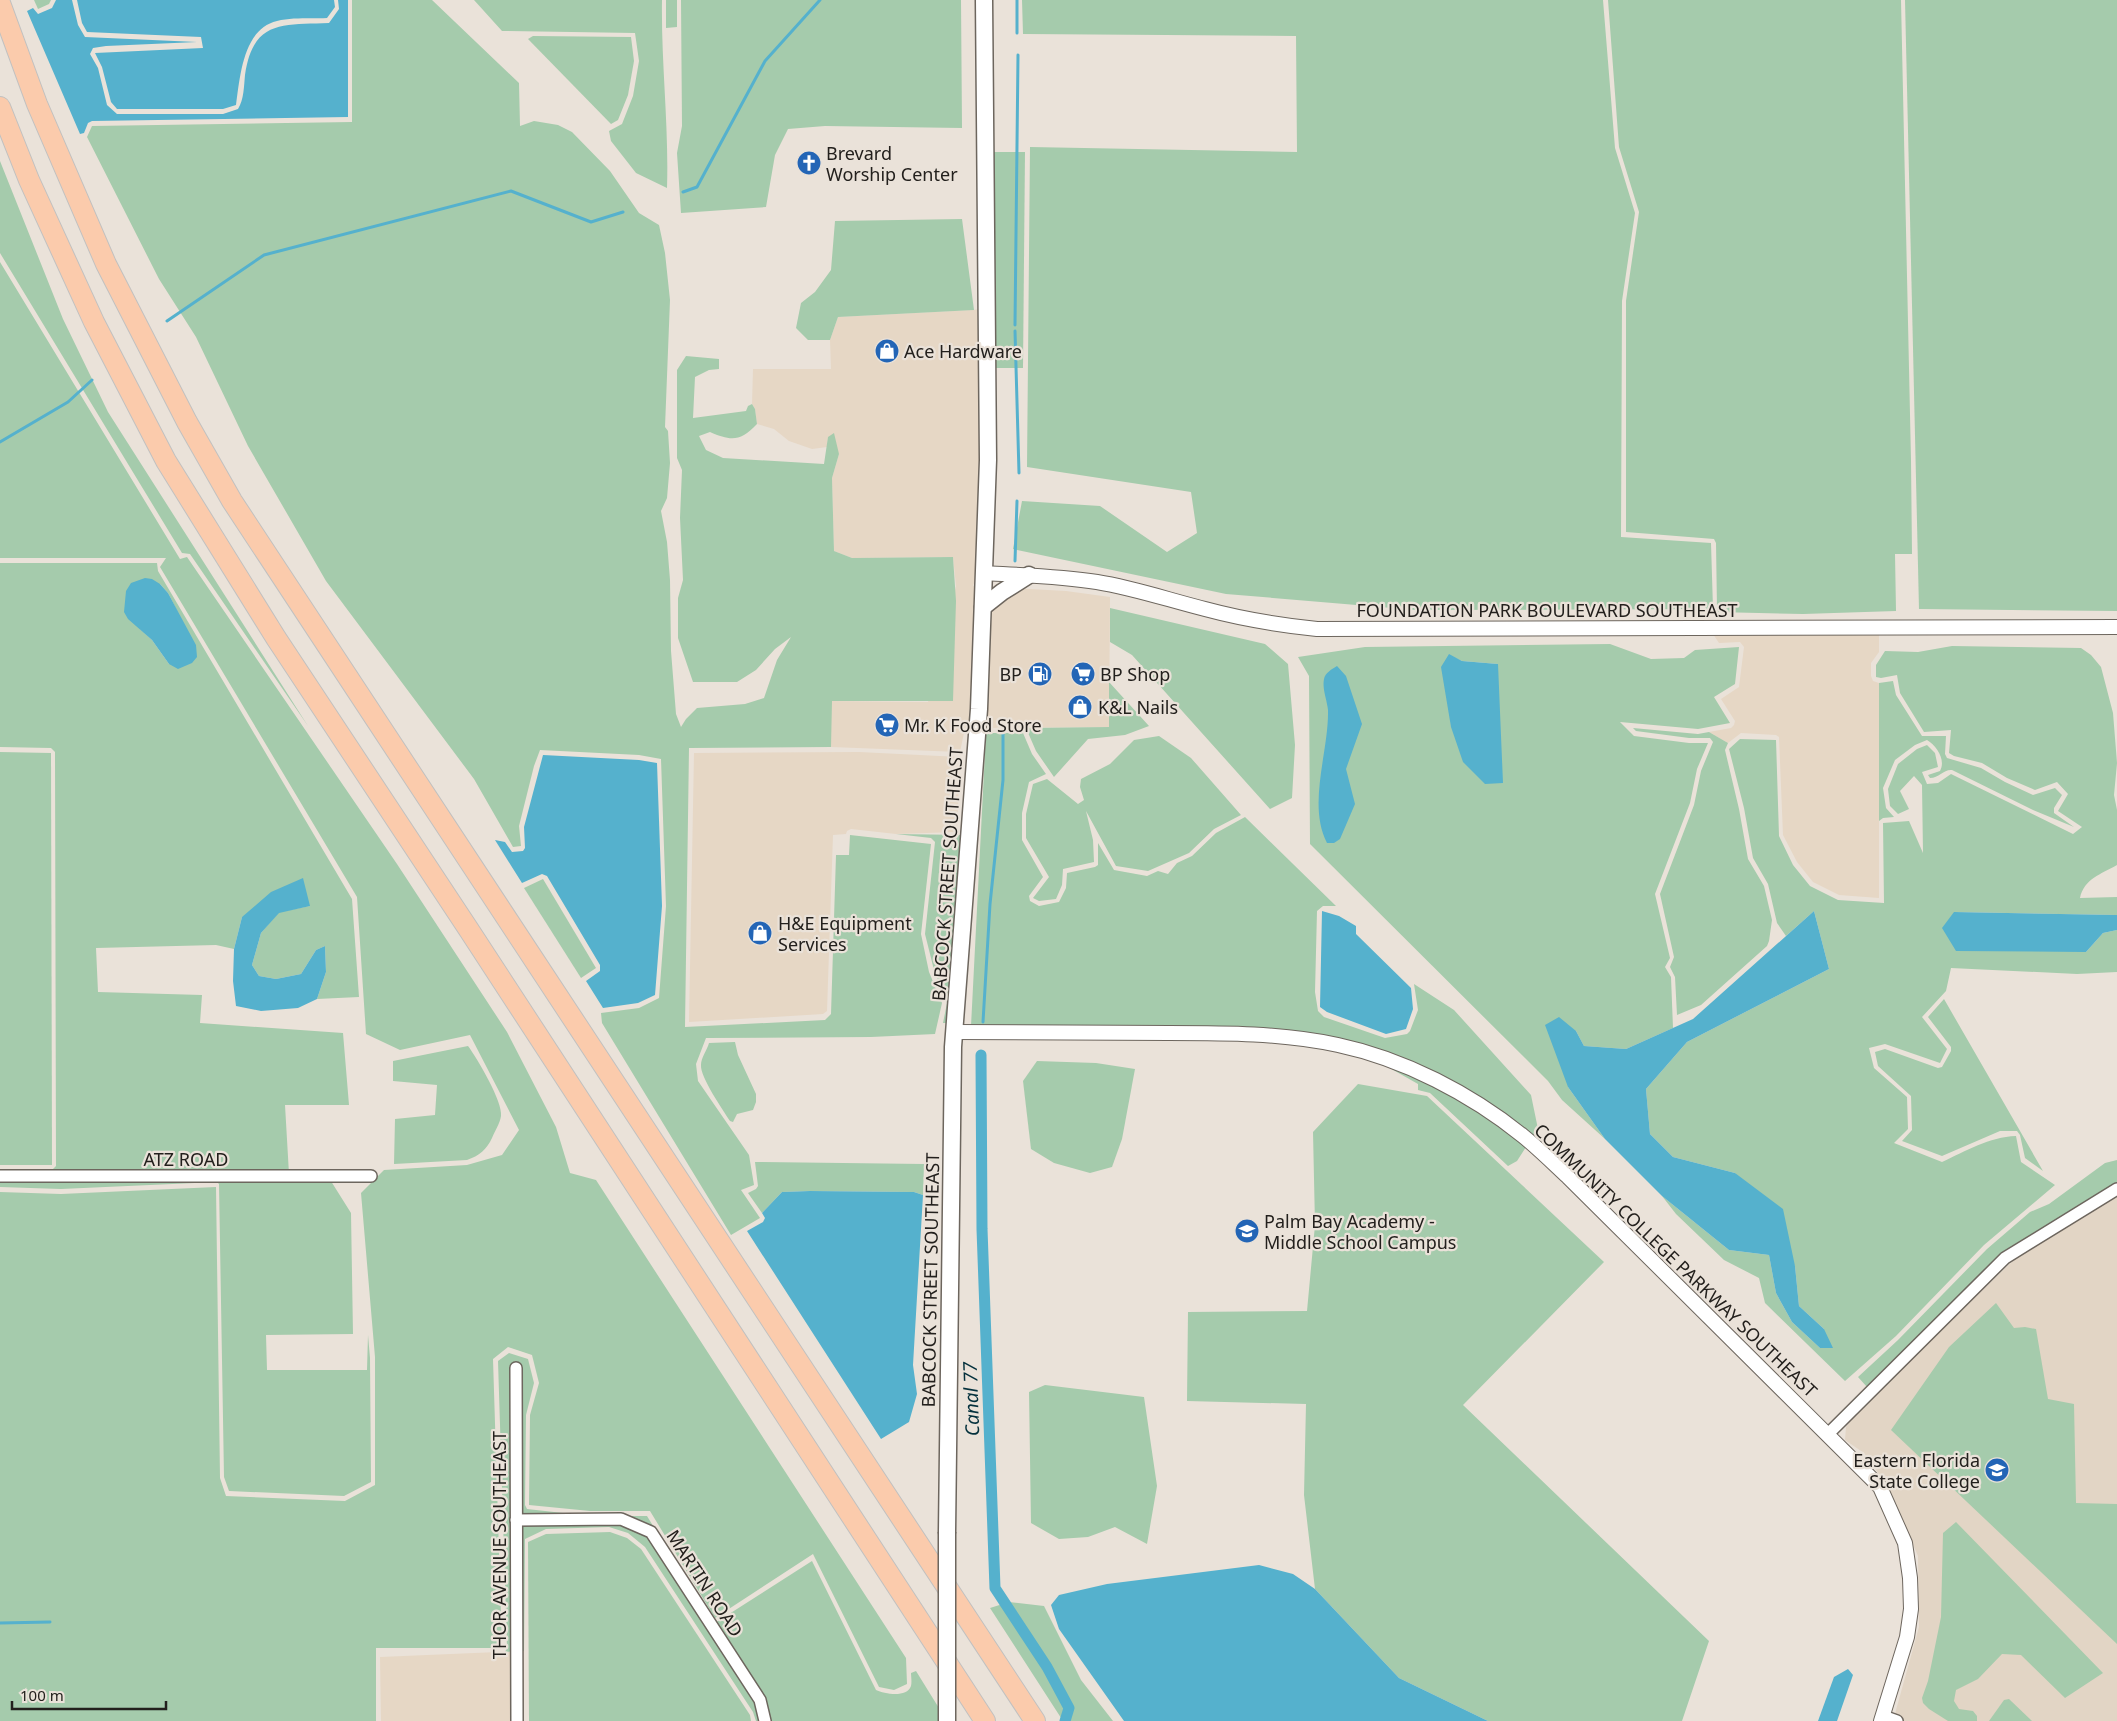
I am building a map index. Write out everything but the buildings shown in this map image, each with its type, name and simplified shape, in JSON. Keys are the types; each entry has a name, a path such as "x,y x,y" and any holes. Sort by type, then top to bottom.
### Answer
{"highway":[{"path":"0,3 37,104 106,264 187,422 232,501 1035,1721"},
{"path":"0,107 29,180 94,322 172,469 276,638 480,946 985,1721"}],"main road":[{"name":"BABCOCK STREET SOUTHEAST","path":"947,1721 947,1532 954,1032 975,776 988,460 984,0"},
{"path":"983,607 1029,575"}],"street":[{"name":"FOUNDATION PARK BOULEVARD SOUTHEAST","path":"983,573 1029,575 1097,582 1145,592 1204,609 1269,624 1317,629 2117,627"},
{"name":"COMMUNITY COLLEGE PARKWAY SOUTHEAST","path":"954,1032 1221,1033 1276,1036 1338,1045 1374,1055 1414,1071 1464,1095 1523,1136 1568,1177 1880,1487 1905,1543 1910,1578 1910,1619 1907,1637 1882,1718"},
{"name":"ATZ ROAD","path":"0,1176 371,1176"},
{"path":"1827,1434 2005,1258 2117,1189"},
{"name":"THOR AVENUE SOUTHEAST","path":"516,1368 517,1721"},
{"name":"MARTIN ROAD","path":"516,1520 622,1519 651,1532 760,1700 765,1721"},
{"path":"1882,1718 1897,1721"}],"shaded area":[{"path":"987,308 977,574 973,586 1066,591 1110,597 1109,727 965,728 960,752 831,747 831,701 928,702 956,586 953,557 852,558 834,551 832,478 839,454 828,437 827,447 812,449 789,441 774,429 757,424 755,409 752,404 753,369 831,369 830,340 838,317"},
{"path":"1713,634 1879,634 1879,652 1871,663 1871,676 1873,681 1879,683 1879,898 1839,895 1813,882 1797,862 1783,835 1779,737 1776,735 1741,733 1728,743 1709,732 1731,728 1734,725 1735,721 1721,699 1739,687 1744,647 1740,642 1719,643"},
{"name":"H&E Equipment Services","path":"859,752 960,757 957,832 896,834 851,829 846,834 833,835 827,1011 823,1014 689,1022 694,753"},
{"name":"Eastern Florida State College","path":"2117,1196 2117,1721 1893,1721 1919,1627 1918,1556 1888,1487 1864,1453 1845,1440 1846,1427 1856,1413 2020,1254"},
{"path":"524,1651 524,1721 381,1721 380,1657"}],"green space":[{"path":"34,0 51,0 49,4 38,9"},
{"path":"352,0 432,0 519,83 520,126 534,121 558,125 572,132 610,171 639,213 659,225 665,253 670,300 665,427 668,431 670,463 667,498 661,511 667,542 670,580 671,651 676,714 681,727 697,708 745,704 764,698 777,660 791,637 775,649 756,670 737,682 693,682 678,638 678,598 683,580 680,518 682,470 677,458 677,370 686,356 719,359 719,369 709,370 695,377 693,418 746,411 748,406 752,404 755,409 757,424 740,437 724,437 710,432 699,436 706,450 723,458 824,464 828,437 834,433 839,454 832,478 834,551 852,558 953,557 956,601 953,701 832,701 831,747 689,748 685,1027 825,1020 831,1014 836,855 849,855 850,835 931,844 921,934 929,972 942,1003 935,1034 871,1037 706,1038 696,1064 698,1081 749,1155 754,1185 741,1190 760,1218 731,1235 602,1023 601,1013 639,1008 659,998 666,906 661,759 639,755 540,750 534,766 519,826 521,846 513,847 474,779 326,581 248,446 196,337 159,279 87,137 92,126 352,122"},
{"path":"474,0 662,0 667,188 636,173 611,141 609,131 622,124 633,96 639,61 635,33 502,31"},
{"path":"666,0 677,0 677,27 666,28"},
{"path":"681,0 961,0 962,128 825,126 788,129 775,155 766,207 681,213 677,153 682,126"},
{"path":"1022,0 1603,0 1615,148 1635,213 1622,301 1621,537 1711,543 1713,609 1416,610 1226,594 1013,549 1022,501 1100,506 1167,552 1197,533 1191,492 1027,467 1030,147 1297,152 1296,36 1023,34"},
{"path":"1608,0 1901,0 1912,554 1895,554 1896,611 1803,614 1716,612 1716,543 1714,539 1626,532 1626,301 1639,212 1619,147"},
{"path":"1905,0 2117,0 2117,611 1919,609"},
{"path":"533,36 631,37 634,61 628,95 618,120 611,124 528,39"},
{"path":"991,152 1025,152 1023,368 992,368"},
{"path":"0,161 63,319 108,412 308,726 190,554 182,553 0,253"},
{"path":"962,219 974,310 838,317 830,340 808,340 796,328 801,303 815,292 831,270 835,221"},
{"path":"0,262 180,559 187,557 397,864 507,1032 556,1127 570,1173 596,1180 906,1658 907,1684 894,1690 879,1687 813,1554 715,1618 650,1511 590,1511 529,1505 530,1415 539,1383 532,1355 508,1347 493,1359 502,1648 376,1648 376,1721 0,1721 0,1192 61,1194 216,1187 220,1478 226,1496 345,1501 375,1485 375,1357 361,1193 384,1170 467,1165 502,1155 519,1130 470,1035 400,1050 366,1034 357,897 160,567 166,558 0,558"},
{"path":"0,563 157,563 158,571 352,899 359,997 317,999 326,972 325,946 316,950 301,974 276,979 259,976 252,965 261,933 279,912 310,906 242,917 234,949 216,945 96,948 98,992 202,995 200,1023 343,1033 349,1105 285,1105 289,1174 329,1178 351,1213 353,1334 266,1335 267,1370 367,1370 368,1335 370,1358 371,1482 344,1496 229,1491 224,1477 219,1184 217,1182 61,1189 0,1187 0,1170 52,1170 56,1166 55,752 51,748 0,747","holes":["160,584 168,593 188,632 169,664 152,640 140,629"]},
{"path":"1110,608 1265,644 1288,664 1295,745 1292,798 1270,809 1132,655 1110,642"},
{"path":"1610,644 1651,659 1684,658 1695,650 1739,647 1735,684 1714,697 1730,723 1698,729 1620,722 1634,736 1689,743 1708,743 1697,769 1690,803 1655,894 1670,958 1665,967 1671,977 1673,1028 1626,1049 1584,1046 1576,1031 1568,1087 1605,1139 1562,1100 1548,1081 1310,844 1309,676 1298,657 1365,647","holes":["1449,655 1462,661 1498,664 1451,727"]},
{"path":"1952,646 2081,648 2091,655 2101,667 2113,713 2117,763 2114,795 2117,810 2117,865 2099,874 2089,882 2082,891 2080,898 2117,897 2117,915 1955,912 2086,952 2103,933 2117,930 2117,972 2077,974 1951,968 1946,991 1922,1017 1947,1049 1940,1063 1885,1044 1869,1048 1874,1068 1907,1097 1908,1129 1894,1143 1942,1162 1987,1142 2016,1136 2021,1162 2055,1185 1984,1245 1896,1336 1845,1381 1765,1303 1759,1278 1724,1260 1676,1214 1662,1196 1729,1250 1769,1255 1776,1293 1792,1322 1820,1348 1824,1329 1799,1306 1795,1266 1735,1173 1673,1157 1650,1134 1646,1089 1687,1042 1829,969 1814,911 1786,936 1777,923 1768,884 1753,858 1744,808 1729,749 1740,739 1776,740 1779,836 1793,865 1810,886 1838,900 1884,903 1883,823 1909,821 1923,853 1922,785 1914,776 1900,791 1909,809 1898,814 1890,806 1888,789 1898,764 1917,749 1927,745 1935,753 1938,767 1922,772 1927,784 1938,783 1951,774 2073,834 2082,827 2058,811 2068,794 2057,782 2035,790 2007,778 1982,763 1954,756 1949,753 1951,730 1924,732 1900,693 1897,675 1876,677 1876,665 1885,651 1918,652"},
{"path":"1893,681 1896,695 1922,736 1946,736 1945,754 1947,758 1981,768 2033,795 2055,788 2062,795 2054,808 2054,813 2074,827 2033,810 1952,770 1930,778 1928,775 1940,771 1942,762 1940,754 1927,740 1915,745 1895,760 1883,788 1886,808 1894,817 1883,818 1879,821 1879,683"},
{"path":"1109,682 1149,726 1125,735 1088,739 1054,777 1036,751 1026,728 1109,727"},
{"path":"1633,728 1698,734 1709,732 1728,743 1725,750 1739,809 1748,859 1764,886 1772,920 1767,946 1701,1005 1677,1015 1675,977 1670,967 1674,957 1660,894 1694,805 1701,771 1713,742 1710,738 1689,738 1636,731"},
{"path":"986,733 1023,733 1032,754 1046,774 1029,782 1022,813 1022,840 1043,877 1029,896 1030,901 1039,906 1059,902 1066,888 1067,873 1098,865 1098,843 1114,870 1147,876 1158,871 1168,874 1177,863 1192,856 1216,833 1245,817 1336,906 1323,906 1317,911 1315,992 1318,1011 1324,1017 1385,1038 1407,1034 1418,1010 1414,984 1454,1010 1531,1095 1538,1129 1533,1137 1525,1131 1340,1039 971,1026"},
{"path":"1159,736 1191,758 1241,815 1214,829 1189,853 1148,871 1116,866 1086,811 1093,840 1094,862 1063,869 1062,885 1056,899 1039,901 1033,898 1049,877 1026,838 1026,814 1033,784 1047,779 1078,804 1084,800 1080,787 1081,779 1110,764 1134,740"},
{"path":"0,752 51,753 52,1165 0,1165"},
{"path":"896,834 965,835 950,1023 943,1023 947,1003 934,970 925,934 935,842 931,838"},
{"path":"543,879 596,968 581,978 524,888"},
{"path":"1944,999 2043,1171 2025,1158 2020,1135 2017,1131 2000,1131 1942,1156 1902,1141 1912,1130 1911,1096 1878,1066 1875,1052 1885,1049 1938,1068 1942,1067 1951,1051 1951,1047 1928,1017"},
{"path":"735,1042 738,1055 756,1094 756,1102 753,1110 737,1114 733,1122 730,1121 712,1093 704,1077 701,1065 709,1043"},
{"path":"468,1046 489,1080 501,1109 500,1121 490,1142 482,1152 467,1160 394,1164 395,1119 435,1115 437,1085 393,1081 393,1061"},
{"path":"1037,1061 1096,1063 1135,1069 1122,1139 1112,1167 1090,1173 1054,1163 1031,1149 1023,1081"},
{"path":"1388,1067 1424,1082 1461,1101 1512,1134 1526,1147 1517,1161 1508,1166 1430,1093 1418,1090 1418,1084"},
{"path":"1358,1084 1427,1096 1604,1262 1463,1405 1709,1641 1682,1721 1488,1721 1399,1678 1315,1589 1304,1495 1306,1404 1187,1401 1188,1312 1307,1311 1315,1225 1313,1132"},
{"path":"2117,1160 2117,1182 2001,1253 1867,1387 1858,1377 1898,1340 1987,1249 2030,1212 2049,1204 2105,1163"},
{"path":"755,1162 924,1164 923,1195 914,1192 782,1192 762,1213 748,1193 758,1186"},
{"path":"1996,1303 2014,1328 2036,1329 2048,1399 2074,1404 2076,1503 2117,1504 2117,1644 1891,1430 1949,1347"},
{"path":"509,1353 528,1359 534,1383 526,1415 525,1505 527,1509 590,1516 647,1516 711,1621 715,1623 812,1561 876,1690 890,1694 901,1694 909,1690 911,1686 911,1673 916,1671 942,1713 942,1721 756,1721 753,1712 645,1547 628,1533 609,1527 546,1529 525,1539 524,1651 505,1652 507,1648 498,1361"},
{"path":"1045,1385 1144,1397 1157,1486 1147,1544 1115,1527 1088,1537 1059,1539 1031,1523 1029,1392"},
{"path":"1956,1522 2103,1673 2065,1698 2021,1655 2002,1654 1978,1679 1956,1690 1954,1701 1959,1709 1973,1711 1977,1716 1977,1721 1948,1721 1923,1703 1922,1698 1928,1681 1941,1617 1943,1533"},
{"path":"610,1532 627,1538 641,1549 750,1715 751,1721 529,1721 528,1542 546,1534"},
{"path":"1009,1602 1044,1606 1081,1680 1113,1721 1063,1721 990,1608"},
{"path":"2009,1699 2032,1721 1989,1721 2004,1700"}],"water":[{"path":"56,0 72,0 78,25 85,37 197,42 93,48 90,54 98,68 107,105 117,114 223,114 238,109 240,105 249,57 255,44 263,34 285,26 329,23 339,9 338,0 348,0 348,117 92,121 88,123 84,133 80,134 27,11 33,8 38,14 52,8"},
{"path":"77,0 334,0 335,7 327,18 277,21 266,26 257,34 245,56 236,105 223,109 117,109 111,102 102,67 95,53 203,48 201,37 87,32 82,23"},
{"path":"145,578 152,579 160,584 168,593 196,645 197,657 192,663 178,669 169,664 152,640 128,619 124,612 126,591 131,583"},
{"path":"1449,654 1462,661 1498,664 1503,783 1485,784 1463,762 1451,727 1441,667"},
{"path":"1337,666 1346,676 1362,724 1346,769 1355,804 1340,839 1334,843 1327,843 1321,828 1319,812 1320,778 1328,710 1324,691 1324,679 1329,671"},
{"path":"543,755 639,760 657,763 662,906 655,995 638,1003 603,1008 586,981 600,971 600,965 547,876 542,874 522,883 495,840 505,842 512,852 523,851 525,848 524,827"},
{"path":"303,878 310,906 279,913 261,933 252,965 259,976 276,979 301,974 316,950 325,946 326,972 317,999 298,1008 261,1011 236,1006 233,981 234,949 242,917 271,892"},
{"path":"1322,911 1339,916 1356,926 1356,934 1411,988 1413,1009 1406,1029 1386,1034 1327,1012 1320,1007"},
{"path":"1814,911 1829,969 1687,1042 1646,1089 1650,1134 1673,1157 1735,1173 1783,1209 1795,1266 1799,1306 1824,1329 1833,1348 1820,1348 1792,1322 1776,1293 1769,1255 1729,1250 1662,1196 1605,1139 1568,1087 1545,1025 1559,1017 1576,1031 1584,1046 1626,1049 1693,1019"},
{"path":"1954,912 2117,915 2117,930 2103,933 2086,952 1956,951 1942,928"},
{"path":"782,1192 914,1192 923,1195 913,1365 917,1394 909,1422 881,1439 747,1231 763,1222 765,1218 762,1213"},
{"path":"1259,1565 1293,1574 1315,1589 1399,1678 1488,1721 1124,1721 1059,1629 1051,1605 1059,1595 1107,1584"},
{"path":"1848,1669 1853,1675 1837,1721 1818,1721 1834,1677"}],"waterway":[{"path":"683,192 697,187 765,61 820,0"},
{"path":"1017,0 1017,33"},
{"path":"1015,325 1018,55"},
{"path":"167,321 264,255 511,191 591,222 623,212"},
{"path":"1015,331 1019,473"},
{"path":"0,442 68,402 92,380"},
{"path":"1015,561 1017,501"},
{"path":"983,1022 990,904 1003,780 1003,724"},
{"name":"Canal 77","path":"981,1055 982,1229 995,1588 1047,1667 1069,1708 1065,1721"},
{"path":"0,1623 50,1622"}],"place":[{"name":"Brevard Worship Center","path":"809,163"},
{"name":"Ace Hardware","path":"887,351"},
{"name":"BP","path":"1040,674"},
{"name":"BP Shop","path":"1083,674"},
{"name":"K&L Nails","path":"1080,707"},
{"name":"Mr. K Food Store","path":"887,725"},
{"name":"H&E Equipment Services","path":"760,933"},
{"name":"Palm Bay Academy - Middle School Campus","path":"1247,1231"},
{"name":"Eastern Florida State College","path":"1997,1470"}]}
